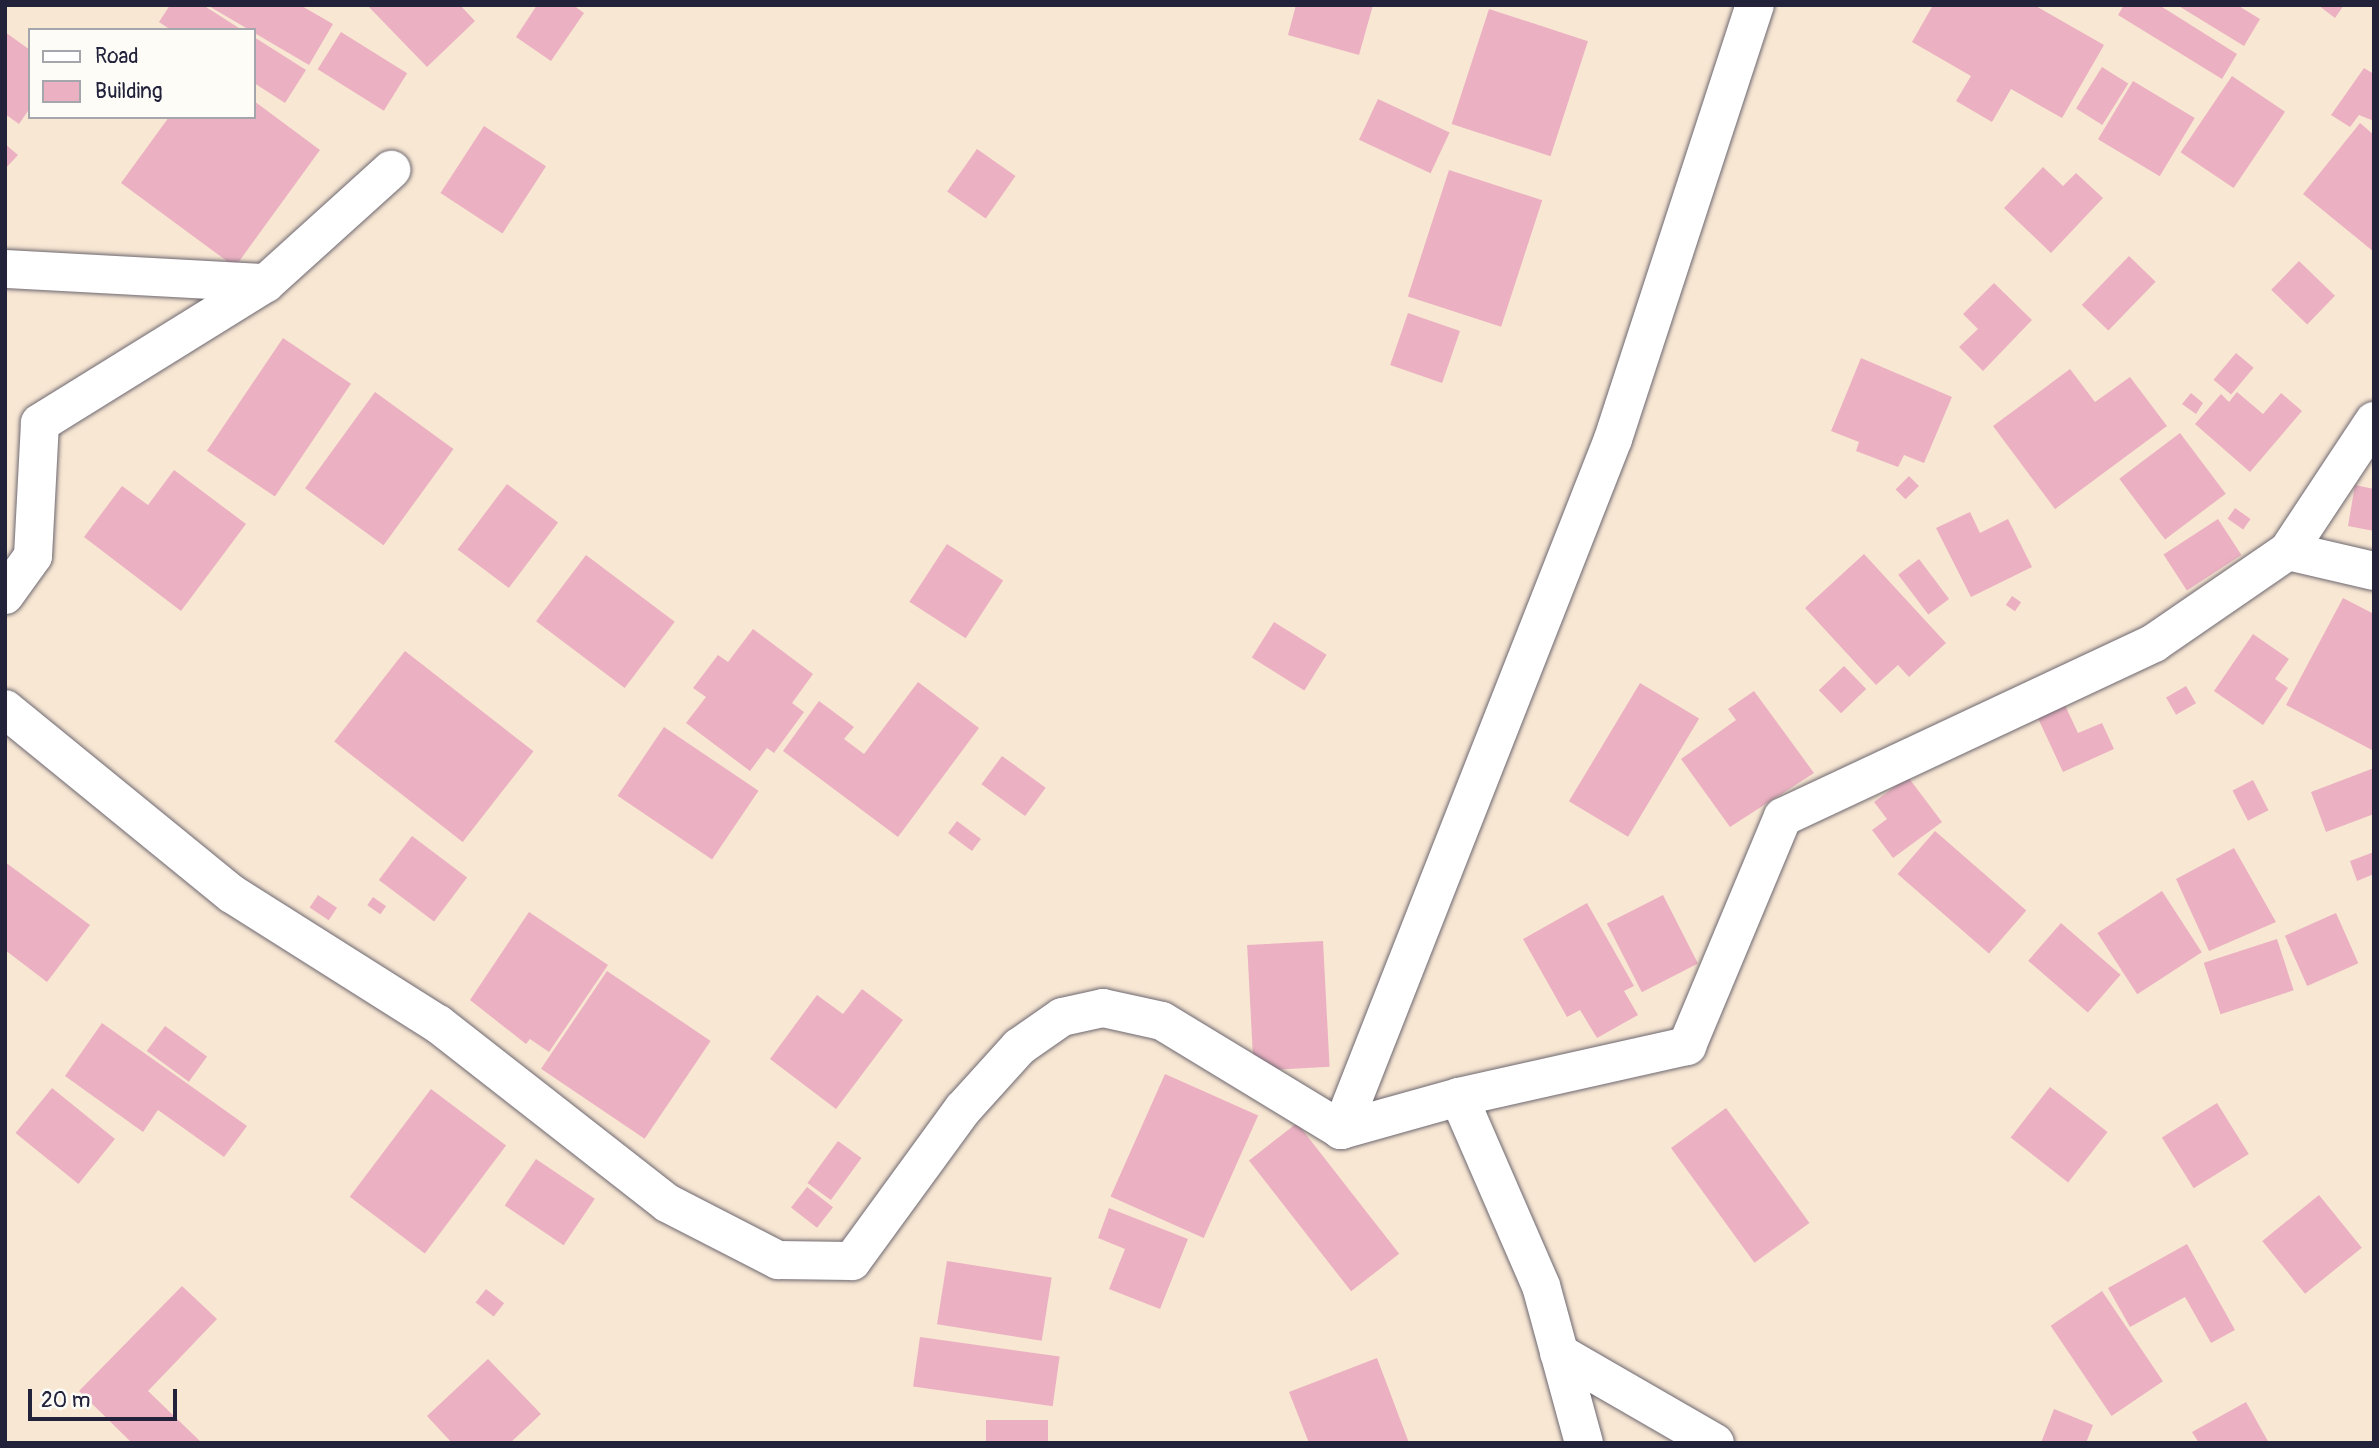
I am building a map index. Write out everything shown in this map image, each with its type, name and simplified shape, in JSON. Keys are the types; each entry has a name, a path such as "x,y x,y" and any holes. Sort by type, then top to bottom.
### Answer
{"street":[{"path":"1341,1130 1613,439 1755,5"},
{"path":"5,595 33,556 40,423 266,283 391,170"},
{"path":"5,269 266,283"},
{"path":"5,709 232,894 438,1024 667,1203 778,1260 852,1261 963,1109 1019,1047 1062,1017 1103,1009 1162,1021 1341,1130 1459,1097 1687,1046 1783,817 2154,643 2288,551 2374,421"},
{"path":"2288,551 2374,571"},
{"path":"1459,1097 1531,1260 1584,1443"},
{"path":"1559,1353 1715,1443"}],"building":[{"path":"170,5 203,5 239,28 168,28 159,22"},
{"path":"207,5 300,5 333,24 309,65 256,34 256,28 246,28"},
{"path":"367,5 460,5 475,21 427,67"},
{"path":"537,5 573,5 584,13 551,61 516,37"},
{"path":"1296,5 1373,5 1359,55 1288,35"},
{"path":"1933,5 2034,5 2104,45 2062,118 2011,89 1992,122 1956,101 1971,76 1912,42"},
{"path":"2124,5 2159,5 2237,54 2222,79 2118,15"},
{"path":"2177,5 2237,5 2260,19 2244,46"},
{"path":"2318,5 2344,5 2335,18"},
{"path":"1489,9 1588,41 1551,156 1452,124"},
{"path":"5,32 28,49 28,111 19,124 5,114"},
{"path":"341,32 407,73 384,111 318,69"},
{"path":"256,38 306,70 285,103 256,84"},
{"path":"2102,67 2128,83 2102,125 2076,109"},
{"path":"2364,68 2374,74 2374,121 2359,115 2350,127 2331,115"},
{"path":"2232,76 2285,112 2234,188 2181,152"},
{"path":"2133,81 2195,118 2160,176 2098,139"},
{"path":"1378,99 1450,132 1431,173 1359,140"},
{"path":"256,102 320,150 235,267 121,183 168,119 256,119"},
{"path":"2360,123 2374,135 2374,252 2303,194"},
{"path":"484,126 546,166 502,233 440,193"},
{"path":"5,144 18,155 5,169"},
{"path":"977,149 1016,176 986,219 947,192"},
{"path":"2043,167 2063,186 2076,173 2103,198 2051,253 2004,208"},
{"path":"1449,170 1542,200 1501,327 1408,296"},
{"path":"2129,256 2156,282 2108,331 2082,305"},
{"path":"2299,261 2335,296 2307,325 2271,290"},
{"path":"1994,283 2032,320 1983,371 1959,347 1978,329 1963,314"},
{"path":"1408,313 1460,331 1442,383 1390,365"},
{"path":"283,338 351,384 275,497 207,451"},
{"path":"2236,353 2254,368 2231,395 2214,380"},
{"path":"1861,358 1952,397 1924,463 1904,455 1898,467 1856,451 1859,442 1831,431"},
{"path":"2070,369 2095,402 2130,377 2167,426 2055,509 1993,426"},
{"path":"375,392 453,449 384,545 305,488"},
{"path":"2237,392 2263,414 2281,393 2302,411 2250,472 2195,424 2221,394 2229,402"},
{"path":"2191,393 2203,403 2196,414 2182,404"},
{"path":"2180,433 2226,494 2165,539 2119,479"},
{"path":"174,470 246,524 181,611 84,537 122,486 148,505"},
{"path":"1909,476 1919,486 1905,499 1896,489"},
{"path":"507,484 558,523 509,588 458,549"},
{"path":"2355,485 2374,489 2374,531 2348,526"},
{"path":"2235,508 2251,519 2243,530 2228,519"},
{"path":"1970,512 1980,533 2008,519 2032,567 1971,597 1936,528"},
{"path":"2218,519 2241,555 2187,590 2163,554"},
{"path":"947,544 1003,580 966,638 909,602"},
{"path":"1864,554 1946,643 1909,677 1898,665 1876,685 1805,608"},
{"path":"586,555 675,622 625,688 536,621"},
{"path":"1919,559 1949,599 1928,615 1898,575"},
{"path":"2012,596 2021,602 2015,611 2006,605"},
{"path":"2343,598 2374,614 2372,750 2286,705"},
{"path":"1274,622 1327,655 1304,690 1252,658"},
{"path":"753,629 813,674 792,703 804,712 774,753 767,748 750,771 686,723 706,697 693,688 718,655 728,662"},
{"path":"2253,634 2289,659 2275,679 2288,688 2263,725 2214,691"},
{"path":"405,651 533,751 463,842 334,742"},
{"path":"1844,666 1866,689 1841,713 1819,690"},
{"path":"918,682 979,728 898,837 783,751 819,701 854,727 844,739 864,754"},
{"path":"1640,683 1699,719 1628,837 1569,801"},
{"path":"2186,686 2196,703 2176,715 2166,698"},
{"path":"1754,691 1814,773 1730,827 1681,759 1736,720 1728,709"},
{"path":"2063,701 2078,733 2102,723 2114,749 2063,772 2036,714"},
{"path":"664,727 759,791 712,860 618,796"},
{"path":"1002,756 1046,788 1025,816 981,784"},
{"path":"2374,768 2374,814 2326,832 2311,792"},
{"path":"1908,777 1942,822 1893,858 1872,830 1887,819 1874,802"},
{"path":"2253,780 2268,810 2248,821 2233,790"},
{"path":"957,821 981,839 972,851 948,833"},
{"path":"1935,831 2026,910 1989,953 1898,874"},
{"path":"412,836 467,878 434,921 379,880"},
{"path":"2234,848 2276,922 2209,951 2176,879"},
{"path":"2374,852 2374,874 2357,881 2350,861"},
{"path":"5,862 90,925 47,982 5,950"},
{"path":"2162,891 2202,952 2137,994 2097,933"},
{"path":"318,895 337,908 329,920 310,907"},
{"path":"1663,895 1698,964 1642,992 1607,924"},
{"path":"373,897 386,906 380,914 367,905"},
{"path":"1587,903 1634,986 1624,991 1638,1015 1597,1038 1580,1010 1567,1017 1523,939"},
{"path":"529,912 608,965 549,1052 530,1039 526,1044 470,1000"},
{"path":"2336,913 2358,963 2307,986 2285,936"},
{"path":"2061,923 2121,975 2088,1013 2028,961"},
{"path":"2277,939 2294,990 2220,1014 2204,963"},
{"path":"1323,941 1330,1067 1254,1071 1247,945"},
{"path":"607,971 711,1041 645,1139 541,1069"},
{"path":"862,989 903,1020 836,1109 770,1059 817,995 843,1014"},
{"path":"102,1023 247,1126 224,1157 158,1110 143,1132 65,1076"},
{"path":"165,1026 207,1057 189,1082 147,1051"},
{"path":"1165,1074 1258,1115 1204,1238 1110,1196"},
{"path":"2050,1087 2108,1132 2068,1182 2011,1137"},
{"path":"52,1088 115,1139 78,1184 15,1133"},
{"path":"431,1089 506,1146 425,1253 350,1197"},
{"path":"2217,1103 2249,1154 2194,1188 2162,1137"},
{"path":"1726,1108 1809,1223 1754,1263 1671,1148"},
{"path":"1297,1123 1399,1254 1351,1291 1249,1161"},
{"path":"838,1141 861,1158 831,1200 807,1183"},
{"path":"536,1159 595,1199 564,1245 505,1205"},
{"path":"807,1187 833,1207 817,1228 791,1207"},
{"path":"2319,1195 2362,1248 2305,1294 2262,1241"},
{"path":"1109,1208 1188,1239 1160,1309 1109,1289 1125,1249 1098,1238"},
{"path":"2187,1244 2235,1330 2211,1343 2185,1297 2130,1327 2108,1288"},
{"path":"947,1261 1052,1278 1042,1341 937,1324"},
{"path":"182,1286 217,1319 148,1391 202,1443 132,1443 79,1391"},
{"path":"486,1289 504,1303 494,1317 476,1302"},
{"path":"2102,1291 2163,1381 2112,1416 2051,1326"},
{"path":"920,1337 1060,1357 1053,1406 913,1387"},
{"path":"1377,1358 1409,1443 1309,1443 1289,1392"},
{"path":"488,1359 541,1414 510,1443 452,1443 427,1416"},
{"path":"2246,1402 2269,1443 2199,1443 2192,1432"},
{"path":"2054,1409 2093,1425 2086,1443 2041,1443"},
{"path":"986,1420 1048,1420 1048,1443 986,1443"}]}
